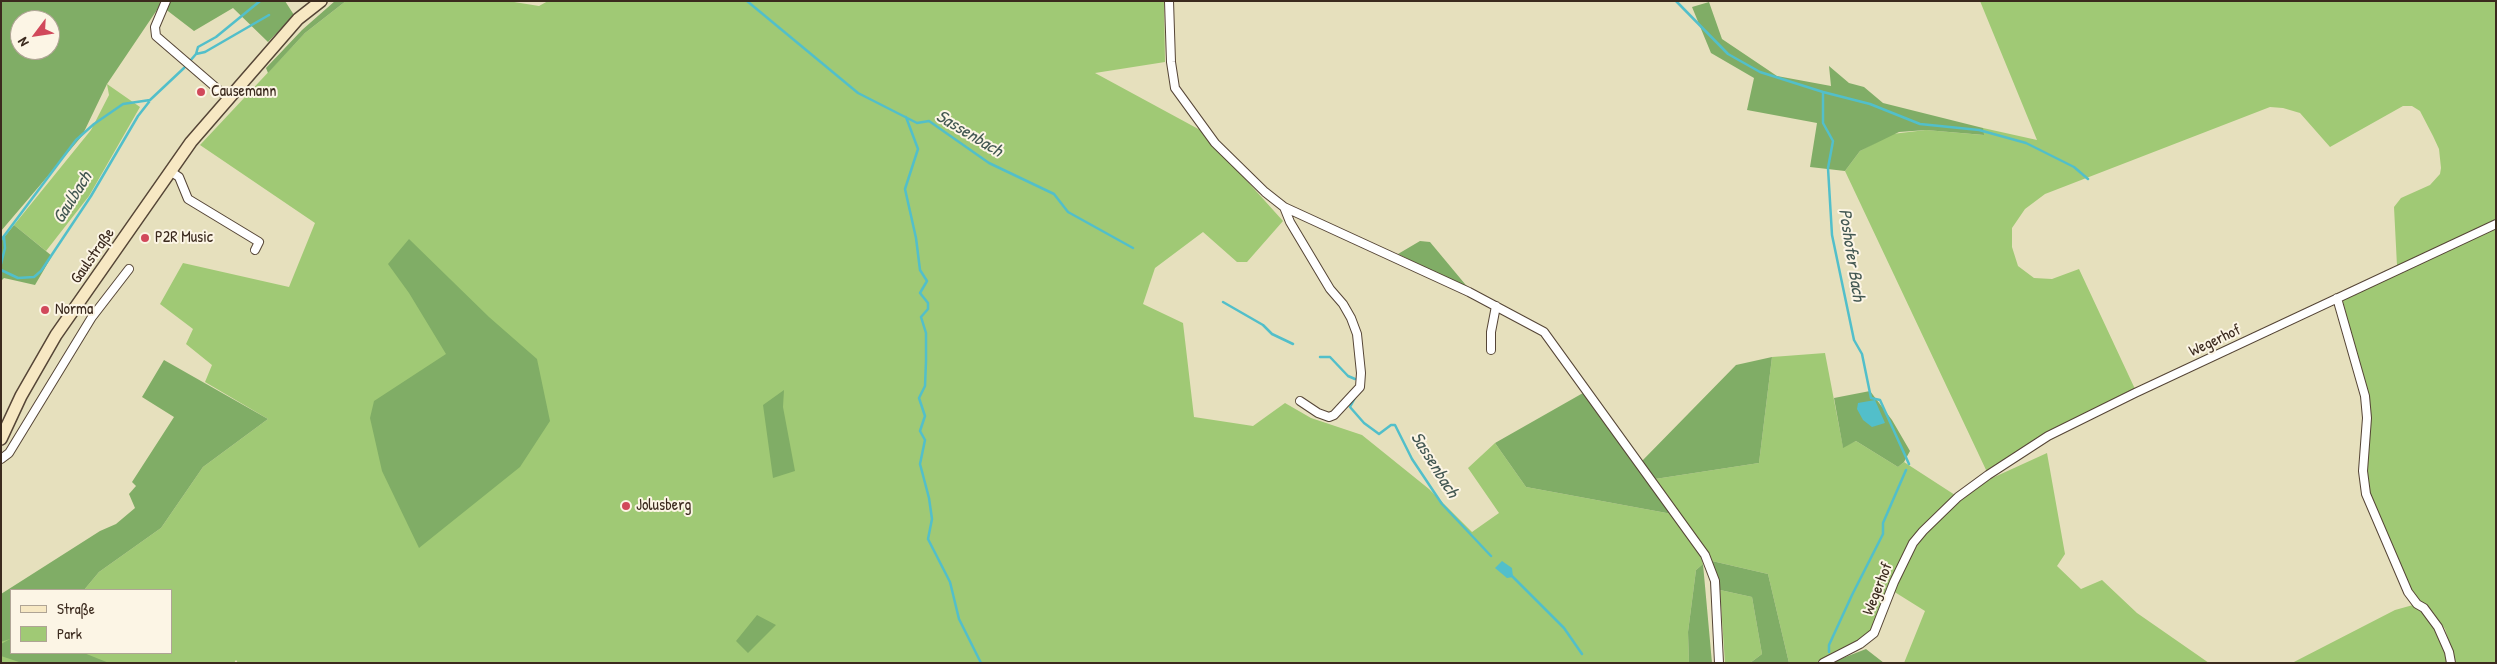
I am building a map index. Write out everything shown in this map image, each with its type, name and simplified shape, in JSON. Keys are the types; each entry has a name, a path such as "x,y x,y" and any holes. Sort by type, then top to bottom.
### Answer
{"main road":[{"name":"Gaulstraße","path":"1,438 21,396 56,334 170,171 228,98 298,19 321,1"}],"street":[{"path":"166,1 154,27 156,36 228,98"},
{"path":"1169,1 1170,62 1175,88 1215,143 1265,192 1284,207 1357,239 1496,306 1544,332 1704,555 1715,581 1719,663"},
{"path":"170,171 179,177 188,199 259,242 256,250"},
{"path":"1284,207 1290,222 1330,289 1343,304 1350,318 1357,334 1361,373 1360,387 1334,415 1329,417 1318,413 1300,401"},
{"name":"Wegerhof","path":"1823,663 1860,644 1874,633 1894,582 1913,543 1958,498 1988,475 2056,432 2496,224"},
{"path":"1,459 8,453 92,317 129,270"},
{"path":"2338,298 2365,396 2367,418 2363,471 2366,494 2408,592 2417,604 2424,608 2438,627 2447,647 2451,663"},
{"path":"1491,350 1491,332 1496,306"}],"green space":[{"path":"1,1 163,1 107,84 82,136 1,231"},
{"path":"169,1 285,1 294,15 268,42 233,8 194,31 164,8"},
{"path":"335,1 346,1 305,33 268,73 266,68 302,30"},
{"path":"346,1 508,1 539,6 548,1 1164,1 1165,62 1095,73 1202,131 1283,221 1247,262 1237,262 1203,232 1155,268 1143,304 1183,323 1194,417 1253,426 1285,403 1311,418 1362,435 1429,489 1472,532 1499,513 1468,468 1495,443 1526,487 1672,514 1701,556 1703,564 1696,570 1688,632 1689,663 238,663 236,660 234,663 1,663 1,642 10,638 10,654 172,654 172,589 85,589 99,572 161,528 203,467 268,419 205,382 212,365 186,344 193,329 160,304 183,263 289,287 315,223 200,145 305,33"},
{"path":"1980,1 2496,1 2496,221 2397,266 2394,207 2401,198 2430,185 2440,174 2441,168 2439,149 2433,136 2420,111 2412,106 2403,106 2330,147 2300,113 2283,108 2270,107 2045,194 2025,209 2012,228 2012,247 2018,266 2034,278 2052,279 2079,269 2135,389 2050,431 1987,472 1845,171 1860,151 1892,134 1926,130 1983,135 1983,128 2037,140"},
{"path":"1709,2 1722,39 1777,76 1831,86 1829,66 1849,83 1864,87 1883,103 1983,128 1984,135 1926,130 1899,132 1860,151 1845,171 1810,167 1817,123 1747,110 1754,78 1711,53 1692,7"},
{"path":"107,84 140,107 89,196 46,251 14,225 91,130 109,95"},
{"path":"2496,223 2496,663 2456,663 2445,629 2434,614 2414,597 2374,509 2366,481 2366,389 2343,299"},
{"path":"14,225 52,256 35,285 4,278 1,281 1,241"},
{"path":"409,239 489,317 537,359 550,421 520,467 419,548 382,471 370,418 374,401 446,354 409,293 388,264"},
{"path":"1420,241 1430,242 1470,290 1398,254"},
{"path":"1825,353 1843,447 1856,441 1898,467 1904,462 1955,495 1931,517 1911,541 1899,563 1870,633 1852,647 1815,663 1789,663 1768,574 1712,561 1655,479 1759,463 1772,357"},
{"path":"1772,357 1759,463 1655,479 1641,462 1736,365"},
{"path":"164,360 268,419 203,467 161,528 99,572 85,589 10,589 10,639 1,642 1,594 100,531 116,524 135,508 129,494 136,486 132,482 174,417 142,397"},
{"path":"784,390 783,407 795,471 773,478 763,405"},
{"path":"1870,391 1892,420 1910,451 1904,462 1898,467 1856,441 1843,448 1834,398"},
{"path":"1583,393 1672,514 1526,487 1495,443"},
{"path":"2047,453 2065,554 2057,566 2081,589 2102,580 2137,613 2209,663 1904,663 1925,611 1893,591 1919,542 1952,507 1990,479"},
{"path":"1712,561 1768,574 1789,663 1750,663 1762,654 1752,597 1720,590"},
{"path":"1703,564 1712,663 1689,663 1688,632 1696,570"},
{"path":"1720,590 1752,597 1762,654 1750,663 1725,663"},
{"path":"2413,605 2431,618 2451,663 2292,663 2395,610"},
{"path":"757,615 776,625 748,653 736,641"},
{"path":"10,639 10,654 86,654 109,663 22,663 1,656 1,644"},
{"path":"1866,649 1884,663 1830,663"}],"water":[{"path":"1875,400 1885,423 1872,427 1863,420 1857,409 1858,403"},
{"path":"1502,561 1512,568 1513,577 1507,578 1495,568"}],"waterway":[{"path":"1,240 76,140 94,124 123,104 150,100 184,68 196,54 198,47 216,37 260,1"},
{"name":"Sassenbach","path":"747,1 858,93 917,123 929,121 989,163 1054,194 1068,212 1133,248"},
{"name":"Poshofer Bach","path":"1676,1 1728,54 1760,72 1823,92 1823,123 1833,141 1828,168 1832,235 1854,340 1862,354 1871,398 1880,400 1909,464"},
{"path":"196,54 205,52 269,15"},
{"path":"1823,92 1870,104 1920,124 1979,130 2026,143 2074,167 2088,179"},
{"name":"Gaulbach","path":"1,270 18,278 34,277 41,271 91,196 138,116 149,102"},
{"path":"906,117 918,149 905,189 916,238 920,270 927,281 920,293 928,303 928,309 921,317 926,333 926,361 925,386 919,398 925,416 920,431 925,440 920,464 929,498 932,519 928,539 950,582 959,619 981,663"},
{"path":"1,264 5,248 4,237"},
{"name":"Sassenbach","path":"1223,302 1263,325 1272,334 1293,344"},
{"name":"Sassenbach","path":"1320,357 1330,357 1348,376 1355,379"},
{"name":"Sassenbach","path":"1356,396 1350,407 1364,423 1379,434 1391,425 1395,425 1412,459 1442,504 1491,556"},
{"name":"Poshofer Bach","path":"1829,652 1829,645 1883,534 1883,523 1906,470"},
{"path":"1511,575 1564,628 1582,654"}],"place":[{"name":"Causemann","path":"201,92"},
{"name":"P2R Music","path":"145,238"},
{"name":"Norma","path":"45,310"},
{"name":"Jolusberg","path":"626,506"}]}
